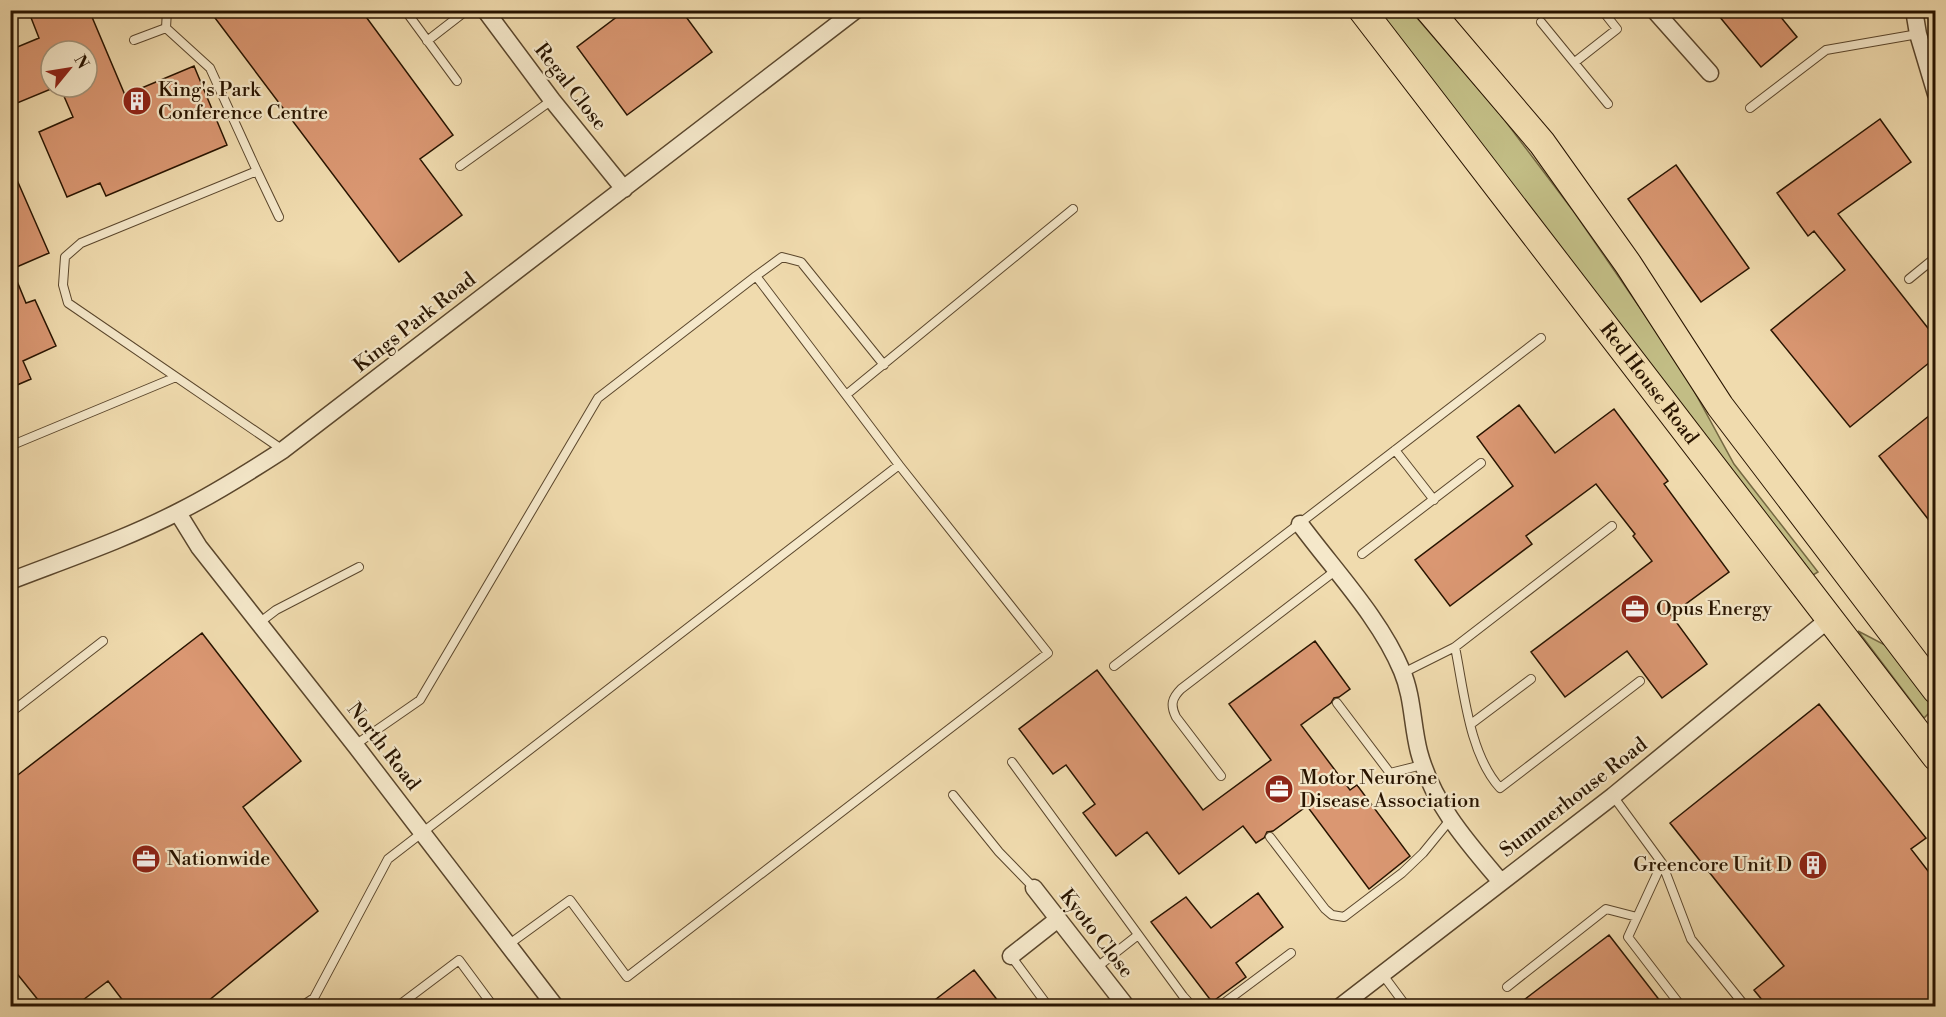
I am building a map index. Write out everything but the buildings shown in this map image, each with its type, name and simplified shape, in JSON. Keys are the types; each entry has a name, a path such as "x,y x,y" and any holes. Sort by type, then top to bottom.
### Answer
{"main road":[{"name":"Red House Road","path":"1362,10 1935,757"},
{"path":"1429,10 1512,107 1580,195 1628,264 1720,406 1935,690"},
{"path":"1720,406 1744,459 1833,580 1837,598 1829,619"}],"street":[{"name":"Regal Close","path":"485,10 552,100 624,189"},
{"name":"Kings Park Road","path":"812,45 840,10"},
{"name":"Kings Park Road","path":"10,581 178,513 210,496 283,450 856,10"},
{"path":"1654,10 1710,74"},
{"path":"1914,10 1918,34 1935,94"},
{"name":"North Road","path":"178,513 199,547 355,745 555,1006"},
{"path":"1300,524 1376,622 1390,645 1403,673 1411,702 1422,765 1432,791 1450,820 1501,882"},
{"name":"Summerhouse Road","path":"1341,1006 1613,796 1829,619"},
{"name":"Kyoto Close","path":"1034,888 1126,1006"},
{"path":"1011,956 1058,919"}],"lane":[{"path":"166,27 167,10"},
{"path":"405,10 457,81"},
{"path":"427,41 467,10"},
{"path":"1575,63 1617,28 1602,10"},
{"path":"1541,22 1608,104"},
{"path":"134,40 166,27"},
{"path":"166,27 210,68 279,217"},
{"path":"1750,108 1826,50 1918,34"},
{"path":"460,166 552,100"},
{"path":"256,171 81,243 65,257 63,285 68,303 283,450"},
{"path":"846,395 1073,209"},
{"path":"355,745 420,700 598,398 782,257 801,262 884,365"},
{"path":"1909,279 1935,257"},
{"path":"508,945 570,900 627,977 1048,653 899,465 756,276"},
{"path":"1114,666 1541,338"},
{"path":"10,446 176,377"},
{"path":"1395,450 1434,500"},
{"path":"1362,555 1481,463"},
{"path":"302,1006 314,998 388,859 899,465"},
{"path":"1403,673 1455,647 1612,526"},
{"path":"259,623 276,610 359,567"},
{"path":"1221,776 1176,717 1172,709 1172,701 1181,689 1335,571"},
{"path":"10,713 103,641"},
{"path":"1455,647 1480,757 1488,776 1500,788 1640,681"},
{"path":"1471,724 1530,679"},
{"path":"1337,703 1390,773 1422,765"},
{"path":"1012,762 1192,1006"},
{"path":"953,795 999,852 1034,888"},
{"path":"1613,796 1662,863 1691,939 1744,1006"},
{"path":"1270,837 1325,909 1332,915 1344,917 1402,873 1423,853 1450,820"},
{"path":"1662,863 1628,937 1681,1006"},
{"path":"1507,987 1606,909 1637,917"},
{"path":"1096,968 1138,935"},
{"path":"1220,1006 1291,953"},
{"path":"1011,956 1045,1002"},
{"path":"398,1006 459,960 493,1006"},
{"path":"1383,975 1406,1006"}],"shaded area":[{"path":"1379,11 1411,11 1500,114 1574,212 1682,369 1734,464 1818,572 1813,575"},
{"path":"1858,631 1887,646 1934,708 1924,718"}],"place":[{"name":"King's Park Conference Centre","path":"137,101"},
{"name":"Opus Energy","path":"1635,609"},
{"name":"Motor Neurone Disease Association","path":"1279,789"},
{"name":"Nationwide","path":"146,859"},
{"name":"Greencore Unit D","path":"1813,865"}]}
